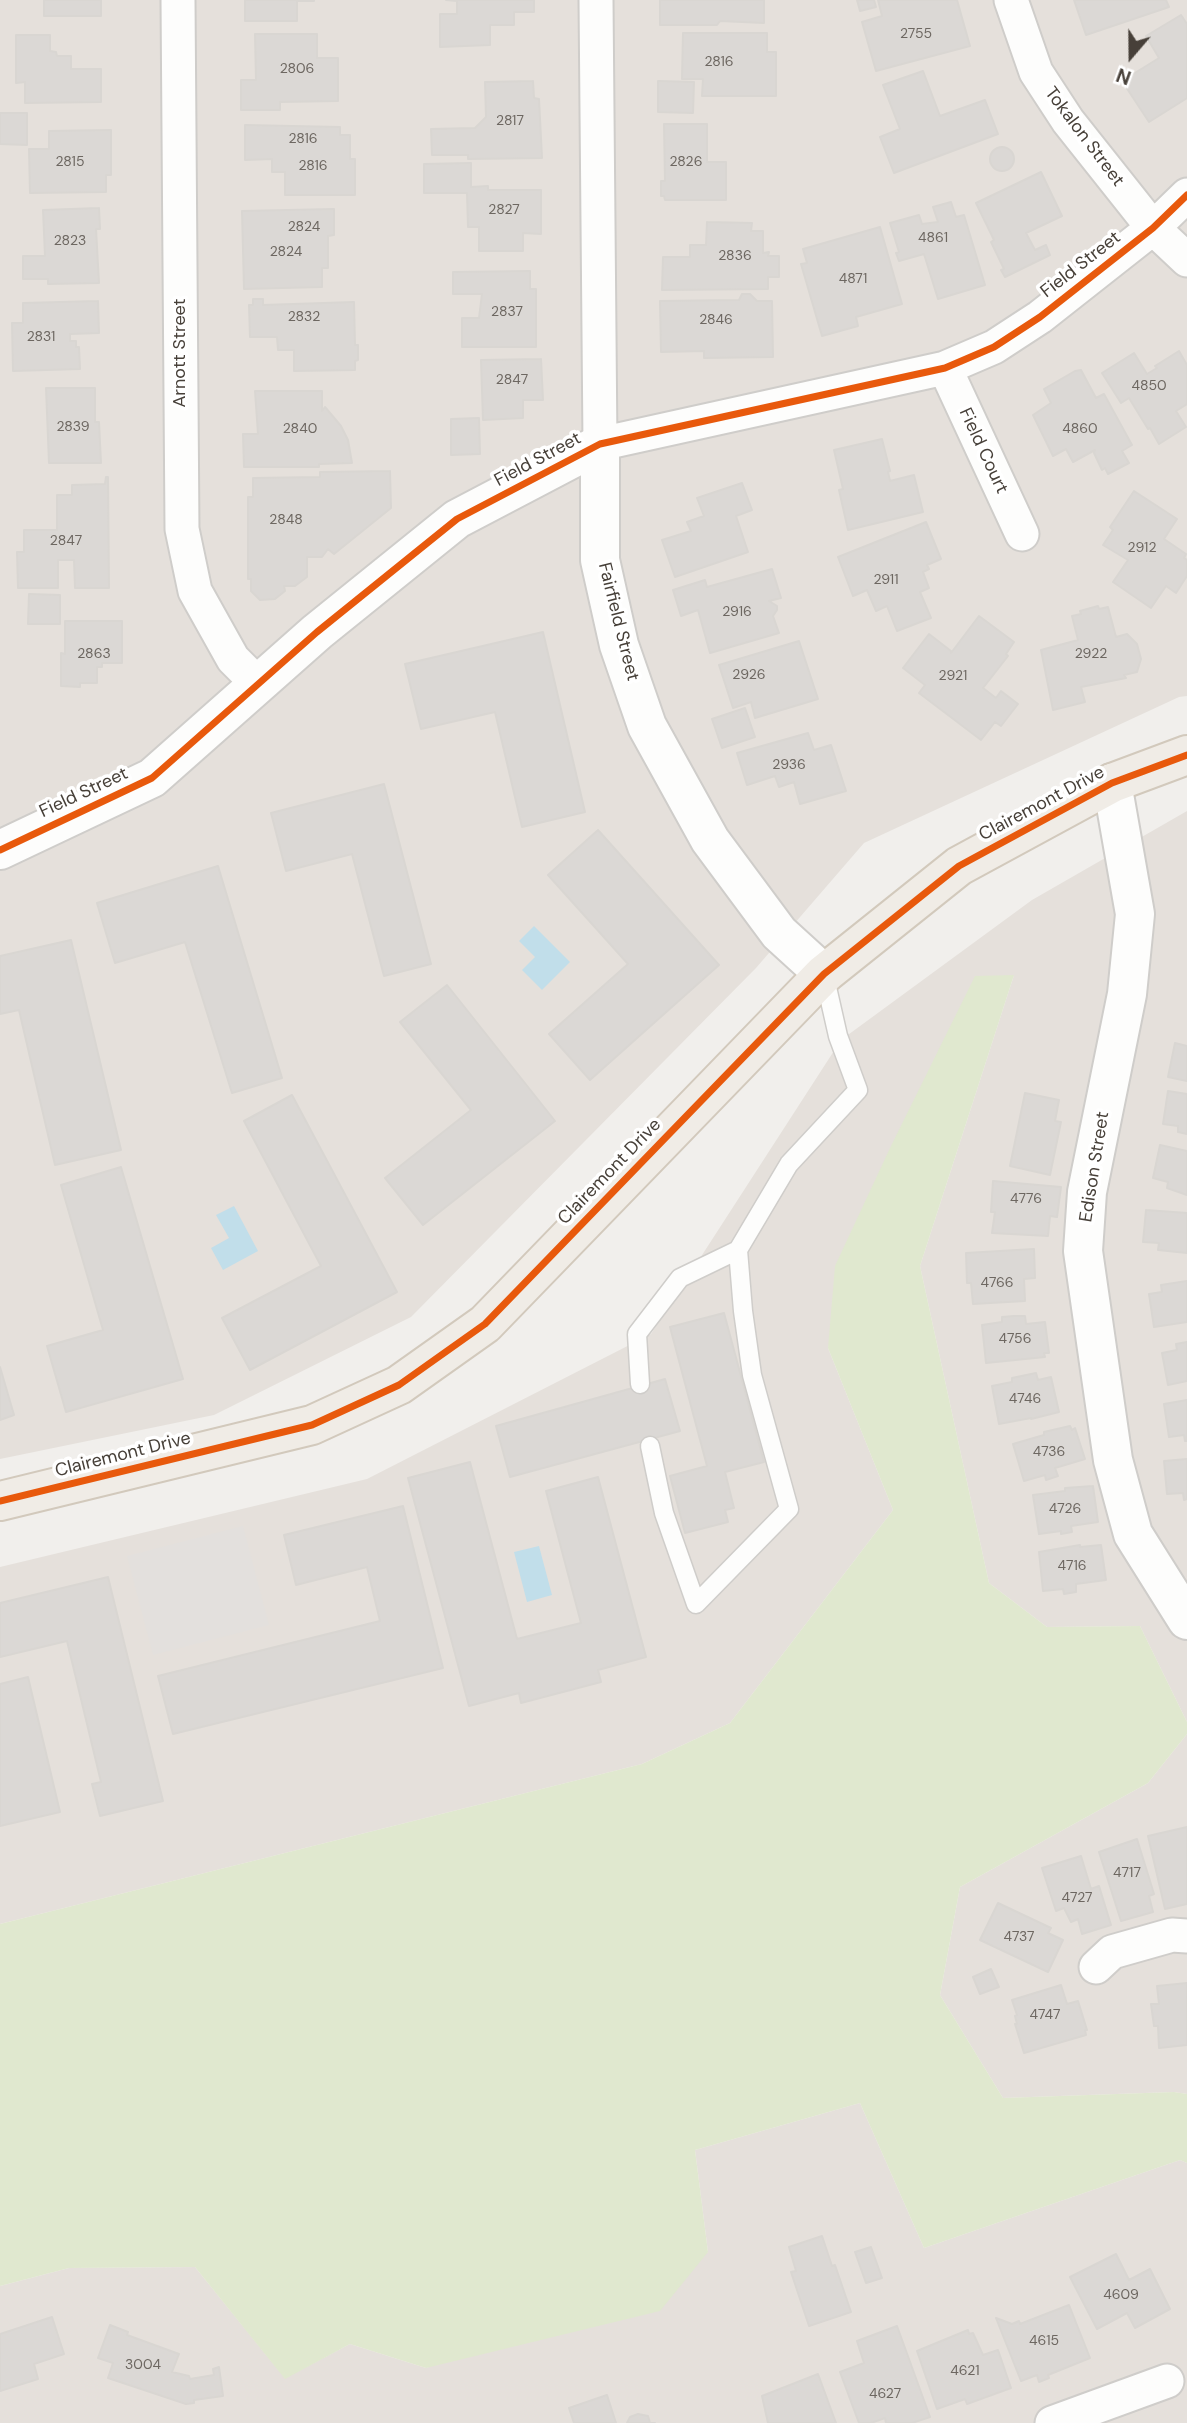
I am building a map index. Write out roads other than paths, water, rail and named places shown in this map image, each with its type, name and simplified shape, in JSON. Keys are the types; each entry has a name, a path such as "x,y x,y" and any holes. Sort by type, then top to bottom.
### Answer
{"main road":[{"name":"Clairemont Drive","path":"0,1501 312,1424 399,1385 485,1324 824,974 960,866 1112,783 1187,755"}],"street":[{"name":"Arnott Street","path":"178,0 182,529 195,591 233,659 258,684"},
{"name":"Fairfield Street","path":"596,0 600,560 619,645 648,726 710,839 779,933 824,974"},
{"name":"Tokalon Street","path":"1011,0 1036,72 1068,121 1153,228 1187,260"},
{"name":"Field Street","path":"0,849 152,778 317,632 457,519 600,444 945,368 994,346 1040,317 1153,228 1187,195"},
{"name":"Field Court","path":"945,368 1022,534"},
{"name":"Edison Street","path":"1112,783 1135,914 1127,994 1087,1192 1083,1251 1113,1460 1129,1521 1133,1534 1187,1620"},
{"path":"1096,1967 1112,1952 1172,1935 1187,1936"},
{"path":"1052,2423 1167,2381"}],"lane":[{"path":"640,1384 637,1334 680,1278 738,1250 789,1164 858,1090 838,1036 824,974"},
{"path":"650,1446 664,1513 696,1604 789,1509 752,1375 738,1250"}],"water":[{"path":"534,926 570,962 542,990 522,970 535,957 519,941"},
{"path":"234,1206 258,1251 223,1270 211,1248 229,1238 216,1215"},
{"path":"539,1546 552,1595 527,1602 514,1552"}]}
